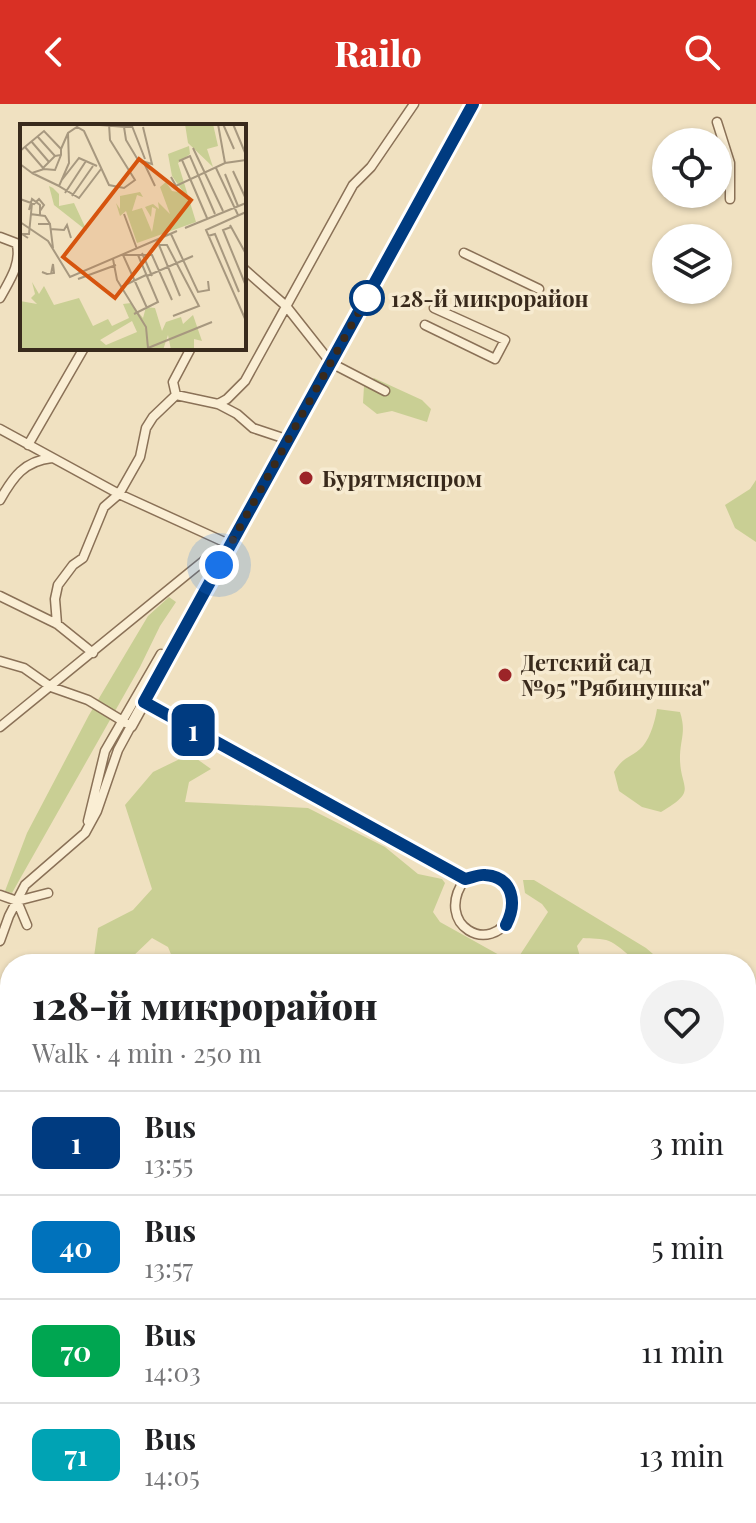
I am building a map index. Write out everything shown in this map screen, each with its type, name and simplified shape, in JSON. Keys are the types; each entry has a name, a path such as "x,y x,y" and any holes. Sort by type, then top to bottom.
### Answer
{"street":[{"path":"218,404 245,381 353,185 371,167 414,104"},
{"path":"126,723 144,702 470,105"},
{"path":"717,122 719,128"},
{"path":"0,237 20,245 15,269 0,298"},
{"path":"464,253 539,289"},
{"path":"246,271 286,306 331,363 385,391"},
{"path":"425,325 495,359 505,340 434,308"},
{"path":"28,445 83,350"},
{"path":"176,395 173,382 190,350"},
{"path":"176,395 218,404 237,414 253,428 289,440"},
{"path":"57,624 55,599 58,585 73,565 83,558 104,507 119,494 140,457 146,428 176,395"},
{"path":"0,429 119,494 231,545"},
{"path":"0,500 20,469 38,459 52,458"},
{"path":"0,727 211,555 231,545"},
{"path":"0,596 57,624 93,653"},
{"path":"0,941 25,885 85,833 97,811 126,723 161,654"},
{"path":"0,661 24,668 51,687 88,700 126,723"},
{"path":"144,702 465,879 484,875 500,880 512,893 514,910 506,925 492,934 475,934 460,925 454,909 456,892 465,879"},
{"path":"0,895 17,901 48,893"},
{"path":"17,901 27,925"}],"green space":[{"path":"374,378 422,400 431,409 427,422 392,411 377,414 363,403 364,386"},
{"path":"756,480 756,542 735,528 725,505 750,489"},
{"path":"169,597 176,602 140,667 12,893 5,891 27,833 89,715 148,616"},
{"path":"657,709 680,712 683,729 680,767 684,793 661,812 642,807 619,791 614,772 621,762 646,742"},
{"path":"190,754 211,769 189,782 185,802 308,808 385,847 418,874 442,879 445,883 433,912 440,922 498,954 171,954 168,947 152,938 135,954 94,954 98,928 133,910 152,889 125,805 153,772"},
{"path":"523,880 534,880 653,954 627,954 609,941 600,939 583,938 577,946 579,954 521,954 548,912 525,893"}],"bus line":[{"name":"1","path":"473,104 144,702 465,879 484,875 500,880 512,893 514,910 506,925"}],"place":[{"name":"128-й микрорайон","path":"367,298"},
{"name":"Бурятмяспром","path":"306,478"},
{"name":"Детский сад №95 \"Рябинушка\"","path":"505,675"}],"route":[{"path":"219,565 372,288 367,298"}]}
